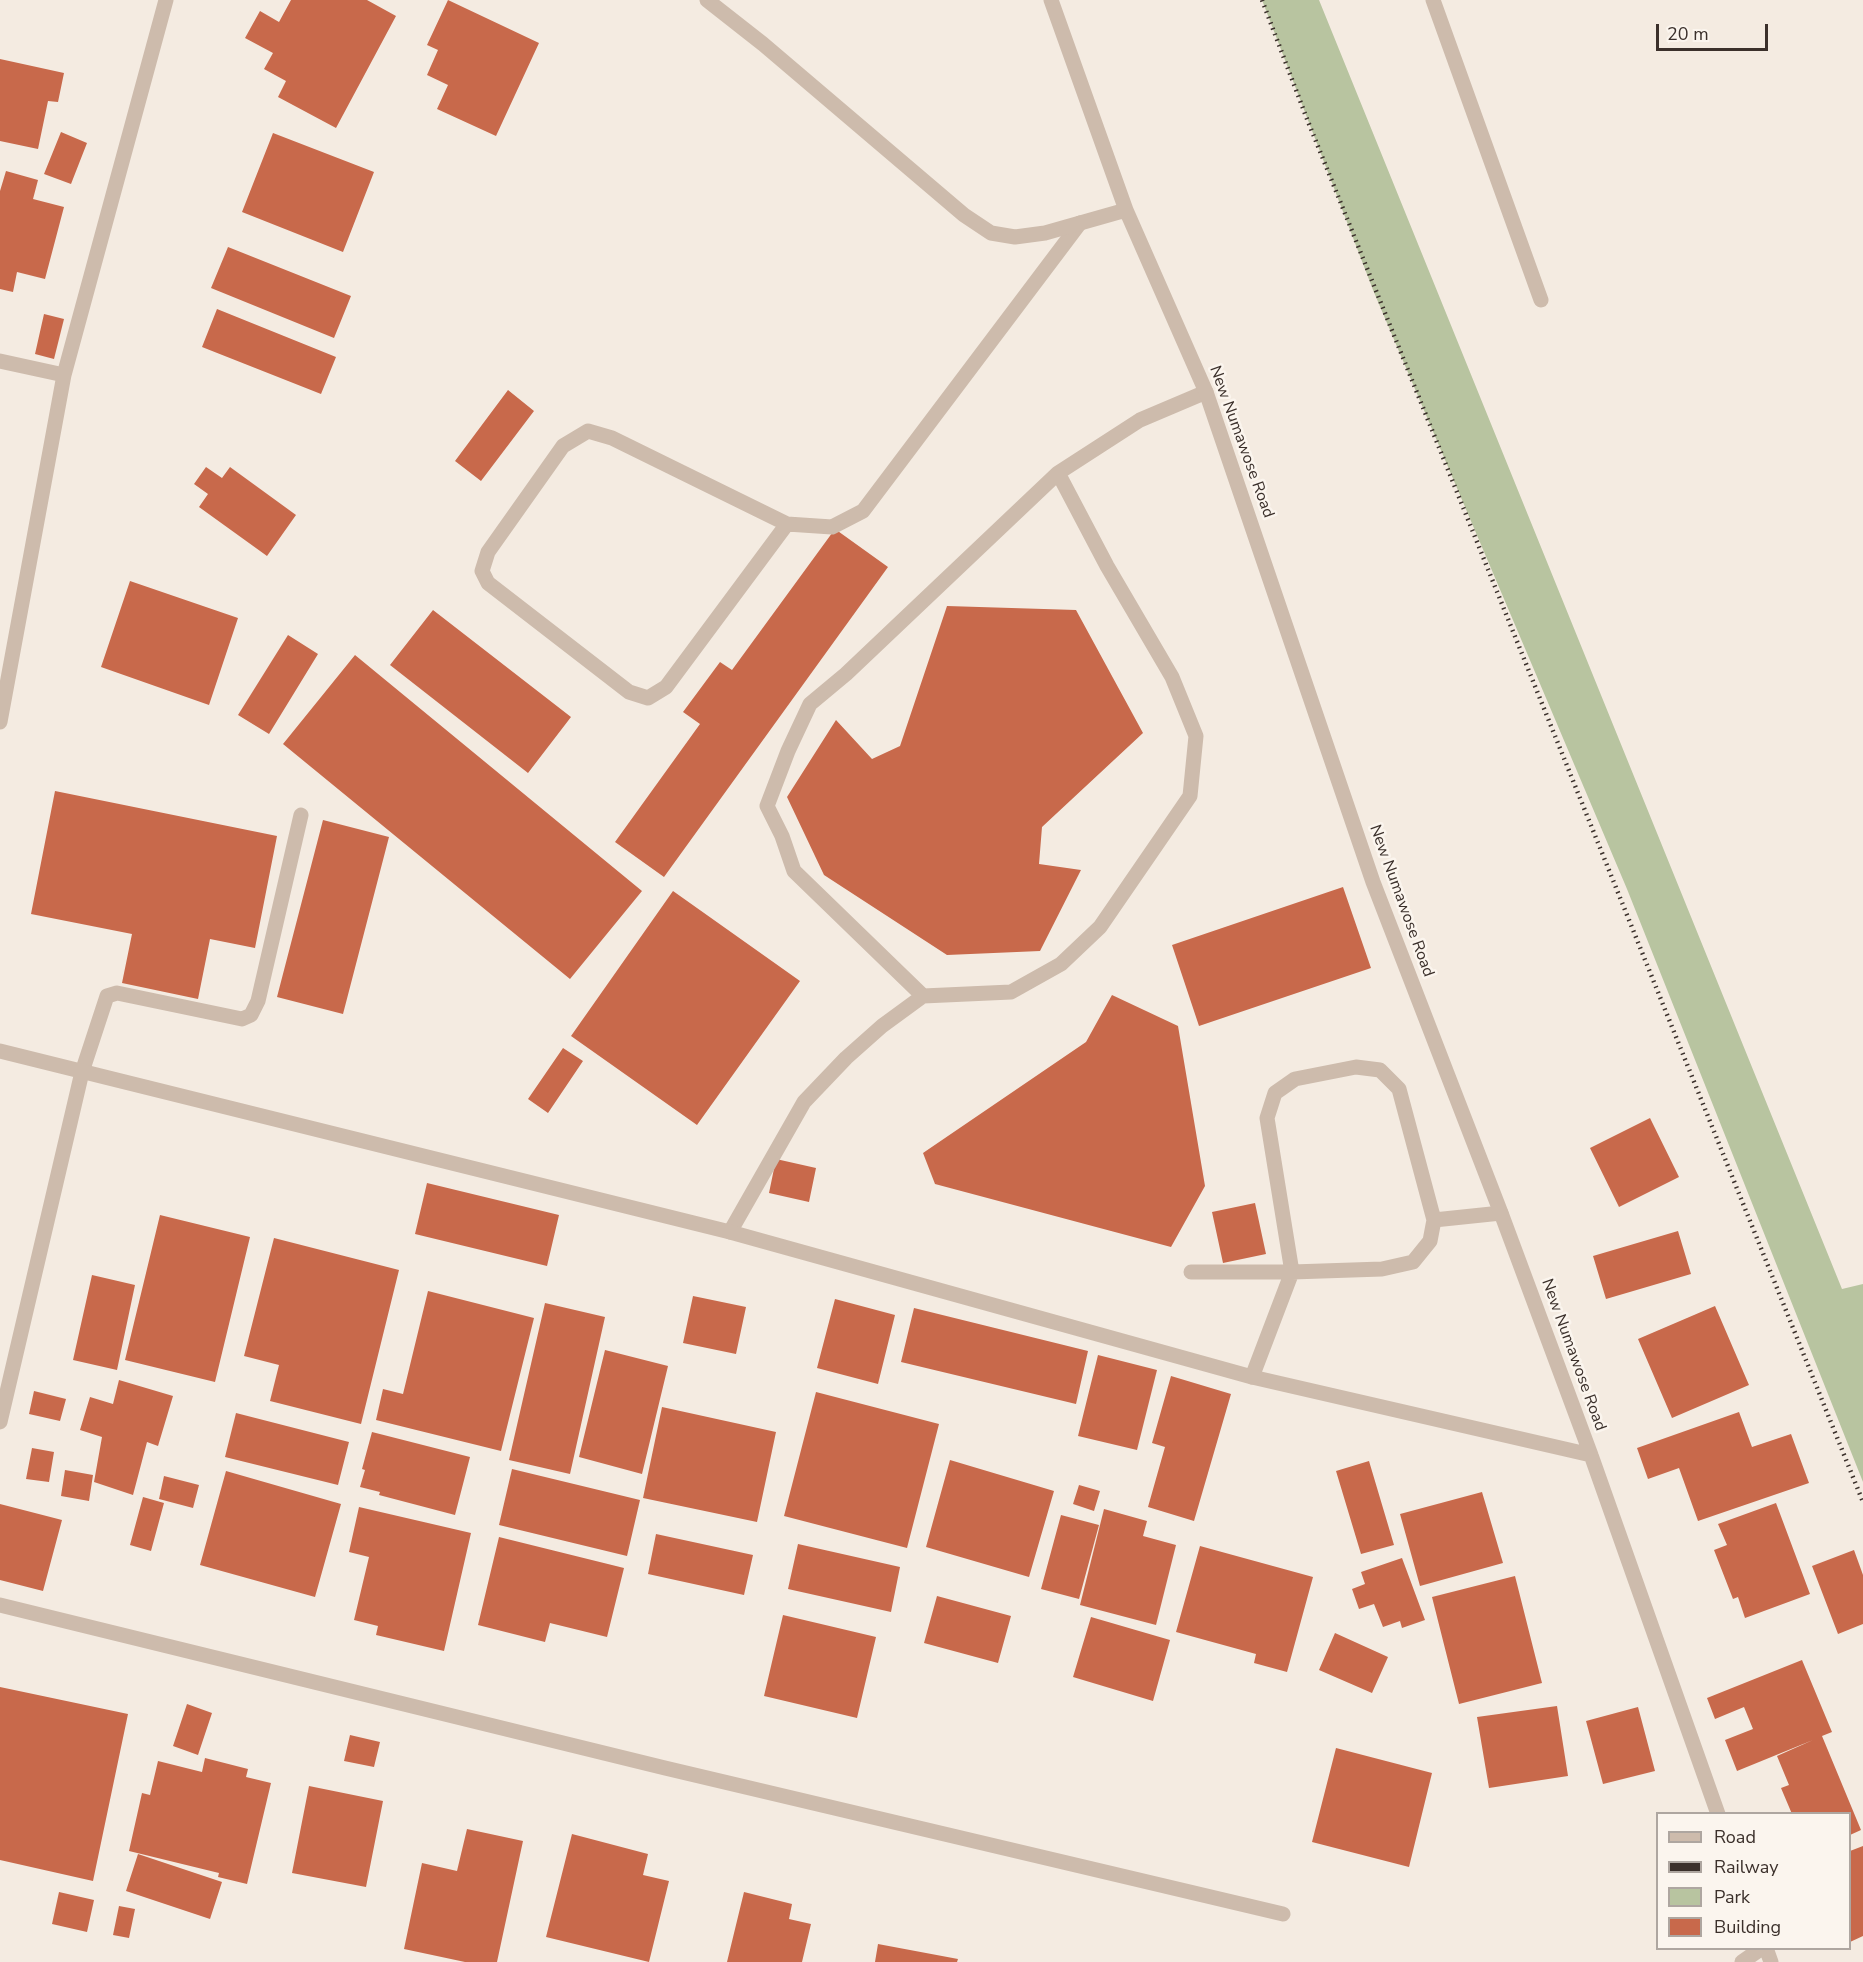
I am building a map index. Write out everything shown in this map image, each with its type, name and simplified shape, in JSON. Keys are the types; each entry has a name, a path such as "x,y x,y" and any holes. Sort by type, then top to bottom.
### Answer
{"street":[{"path":"0,722 64,375 166,0"},
{"path":"707,0 763,44 964,214 991,233 1015,237 1045,233 1126,210"},
{"name":"New Numawose Road","path":"1051,0 1126,210 1206,392 1373,882 1501,1213 1591,1455 1717,1812"},
{"path":"1433,0 1541,300"},
{"path":"787,524 666,687 648,698 629,692 488,583 482,571 488,552 563,446 588,431 612,438 787,524 832,527 863,511 1080,223"},
{"path":"0,360 64,375"},
{"path":"923,996 794,871 782,836 767,806 788,751 810,704 846,674 1058,473 1140,420 1206,392"},
{"path":"730,1232 804,1102 846,1058 882,1026 923,996 1011,992 1061,964 1100,927 1190,796 1196,736 1172,677 1107,566 1058,473"},
{"path":"0,1422 82,1072 107,996 117,993 242,1019 251,1015 258,1001 301,815"},
{"path":"0,1051 730,1232 1252,1377 1591,1455"},
{"path":"1191,1272 1292,1272 1382,1269 1413,1262 1430,1241 1434,1221 1400,1089 1380,1070 1356,1067 1295,1079 1275,1093 1267,1118 1292,1272 1252,1377"},
{"path":"1434,1221 1501,1213"},
{"path":"0,1605 677,1771 1283,1914"},
{"path":"1742,1962 1761,1950"}],"green space":[{"path":"1262,0 1319,0 1842,1289 1863,1284 1863,1482 1627,889 1373,290"}],"building":[{"path":"291,0 367,0 396,16 336,128 278,97 286,81 264,69 273,53 245,38 260,11 279,22"},
{"path":"448,0 539,43 496,136 437,109 448,85 427,75 438,50 427,45"},
{"path":"0,59 64,73 58,102 48,101 38,149 0,141"},
{"path":"61,132 87,143 71,184 44,174"},
{"path":"273,133 374,172 343,252 242,212"},
{"path":"6,171 38,180 33,199 64,207 45,279 17,272 13,292 0,289 0,191"},
{"path":"228,247 351,296 334,338 211,288"},
{"path":"217,309 336,357 321,394 202,347"},
{"path":"44,314 64,319 54,359 35,354"},
{"path":"508,390 534,411 481,481 455,461"},
{"path":"206,467 222,478 230,467 296,515 267,556 199,507 208,494 194,484"},
{"path":"835,529 888,567 664,877 615,842 700,724 683,712 720,662 732,670"},
{"path":"130,581 238,618 209,705 101,667"},
{"path":"947,606 1076,610 1143,733 1042,827 1039,864 1081,870 1040,951 947,955 824,875 787,797 836,720 872,759 900,746"},
{"path":"433,610 571,717 528,773 390,665"},
{"path":"288,635 318,654 269,734 238,715"},
{"path":"355,655 642,891 570,979 283,744"},
{"path":"55,791 277,836 255,948 210,939 198,999 122,983 132,934 31,914"},
{"path":"323,820 389,837 343,1014 277,997"},
{"path":"1343,887 1371,968 1199,1026 1172,945"},
{"path":"673,891 800,981 697,1125 571,1036"},
{"path":"1112,995 1178,1026 1205,1186 1171,1247 935,1184 923,1153 1086,1042"},
{"path":"563,1048 583,1061 548,1113 528,1099"},
{"path":"1650,1118 1679,1177 1619,1207 1590,1148"},
{"path":"776,1159 816,1168 809,1202 769,1193"},
{"path":"427,1183 559,1215 547,1266 415,1234"},
{"path":"1255,1203 1266,1254 1223,1263 1212,1212"},
{"path":"160,1215 250,1237 215,1382 125,1360"},
{"path":"1678,1231 1691,1274 1606,1299 1593,1256"},
{"path":"274,1238 399,1270 361,1424 270,1401 279,1365 244,1356"},
{"path":"92,1275 135,1285 117,1370 73,1360"},
{"path":"428,1291 534,1318 501,1451 376,1420 383,1389 403,1394"},
{"path":"693,1296 746,1307 736,1354 683,1343"},
{"path":"835,1299 895,1315 878,1384 817,1368"},
{"path":"545,1303 605,1317 570,1474 509,1460"},
{"path":"1715,1306 1749,1385 1672,1418 1638,1339"},
{"path":"914,1308 1088,1351 1076,1404 901,1362"},
{"path":"605,1350 668,1366 642,1474 579,1457"},
{"path":"1098,1355 1157,1370 1137,1450 1078,1436"},
{"path":"1171,1376 1231,1394 1194,1521 1148,1507 1165,1447 1152,1443"},
{"path":"119,1380 173,1396 158,1446 147,1442 133,1495 94,1482 102,1437 80,1430 90,1397 113,1404"},
{"path":"34,1391 66,1399 60,1421 29,1414"},
{"path":"816,1392 939,1424 907,1548 784,1516"},
{"path":"662,1407 776,1432 757,1522 643,1498"},
{"path":"1739,1412 1752,1447 1791,1434 1809,1483 1698,1521 1679,1468 1648,1479 1637,1448"},
{"path":"236,1413 349,1442 338,1485 225,1457"},
{"path":"372,1432 470,1457 455,1515 379,1495 380,1492 360,1487 365,1470 362,1469"},
{"path":"32,1448 54,1452 49,1482 26,1479"},
{"path":"950,1460 1054,1491 1029,1577 926,1547"},
{"path":"1369,1461 1394,1545 1361,1554 1336,1471"},
{"path":"512,1469 640,1500 627,1556 499,1525"},
{"path":"65,1470 93,1475 89,1501 61,1496"},
{"path":"226,1471 341,1504 315,1597 200,1565"},
{"path":"164,1476 199,1485 193,1508 159,1499"},
{"path":"1079,1485 1100,1491 1094,1511 1073,1504"},
{"path":"1482,1492 1503,1563 1420,1586 1400,1514"},
{"path":"143,1497 164,1503 151,1551 130,1545"},
{"path":"1776,1503 1810,1594 1745,1618 1738,1597 1733,1599 1714,1550 1727,1545 1718,1524"},
{"path":"0,1504 62,1520 43,1591 0,1580"},
{"path":"359,1507 471,1533 444,1651 376,1635 378,1626 354,1620 369,1557 349,1552"},
{"path":"1104,1509 1147,1521 1143,1536 1176,1545 1156,1625 1080,1605"},
{"path":"1061,1515 1099,1525 1079,1599 1041,1589"},
{"path":"656,1534 753,1555 744,1595 648,1574"},
{"path":"499,1537 624,1568 607,1637 550,1623 545,1642 478,1625"},
{"path":"798,1544 900,1567 891,1612 788,1589"},
{"path":"1200,1546 1313,1577 1287,1672 1254,1663 1256,1654 1176,1632"},
{"path":"1854,1550 1863,1575 1863,1624 1838,1634 1812,1566"},
{"path":"1402,1558 1425,1620 1402,1628 1400,1621 1383,1627 1374,1604 1359,1609 1352,1589 1365,1584 1361,1572"},
{"path":"1515,1576 1542,1683 1459,1704 1432,1597"},
{"path":"937,1596 1011,1616 998,1663 924,1643"},
{"path":"783,1615 876,1637 857,1718 764,1696"},
{"path":"1091,1617 1170,1640 1153,1701 1073,1677"},
{"path":"1335,1633 1388,1657 1372,1693 1319,1670"},
{"path":"1802,1660 1832,1732 1822,1736 1861,1830 1851,1835 1851,1812 1791,1812 1781,1788 1789,1785 1777,1756 1813,1740 1737,1771 1725,1740 1753,1729 1744,1707 1715,1719 1707,1698"},
{"path":"0,1687 128,1714 93,1881 0,1860"},
{"path":"187,1704 212,1713 198,1755 173,1746"},
{"path":"1557,1706 1568,1776 1489,1788 1477,1717"},
{"path":"1638,1707 1655,1771 1603,1784 1586,1721"},
{"path":"350,1735 380,1742 374,1767 344,1761"},
{"path":"1336,1748 1432,1773 1409,1867 1312,1842"},
{"path":"205,1758 248,1769 246,1777 271,1783 247,1884 218,1877 219,1873 129,1851 142,1793 150,1795 158,1761 202,1772"},
{"path":"309,1786 383,1801 366,1887 292,1873"},
{"path":"467,1829 523,1841 497,1962 465,1962 404,1949 422,1863 457,1871"},
{"path":"572,1834 648,1854 643,1875 669,1881 649,1962 546,1937"},
{"path":"1863,1846 1863,1936 1851,1942 1851,1851"},
{"path":"138,1854 222,1882 210,1919 126,1891"},
{"path":"59,1892 94,1900 87,1932 52,1924"},
{"path":"744,1892 792,1904 789,1919 811,1924 802,1962 727,1962"},
{"path":"119,1906 135,1909 129,1938 113,1935"},
{"path":"878,1944 958,1959 957,1962 875,1962"}],"railway":[{"path":"1262,0 1307,119 1863,1502"}]}
